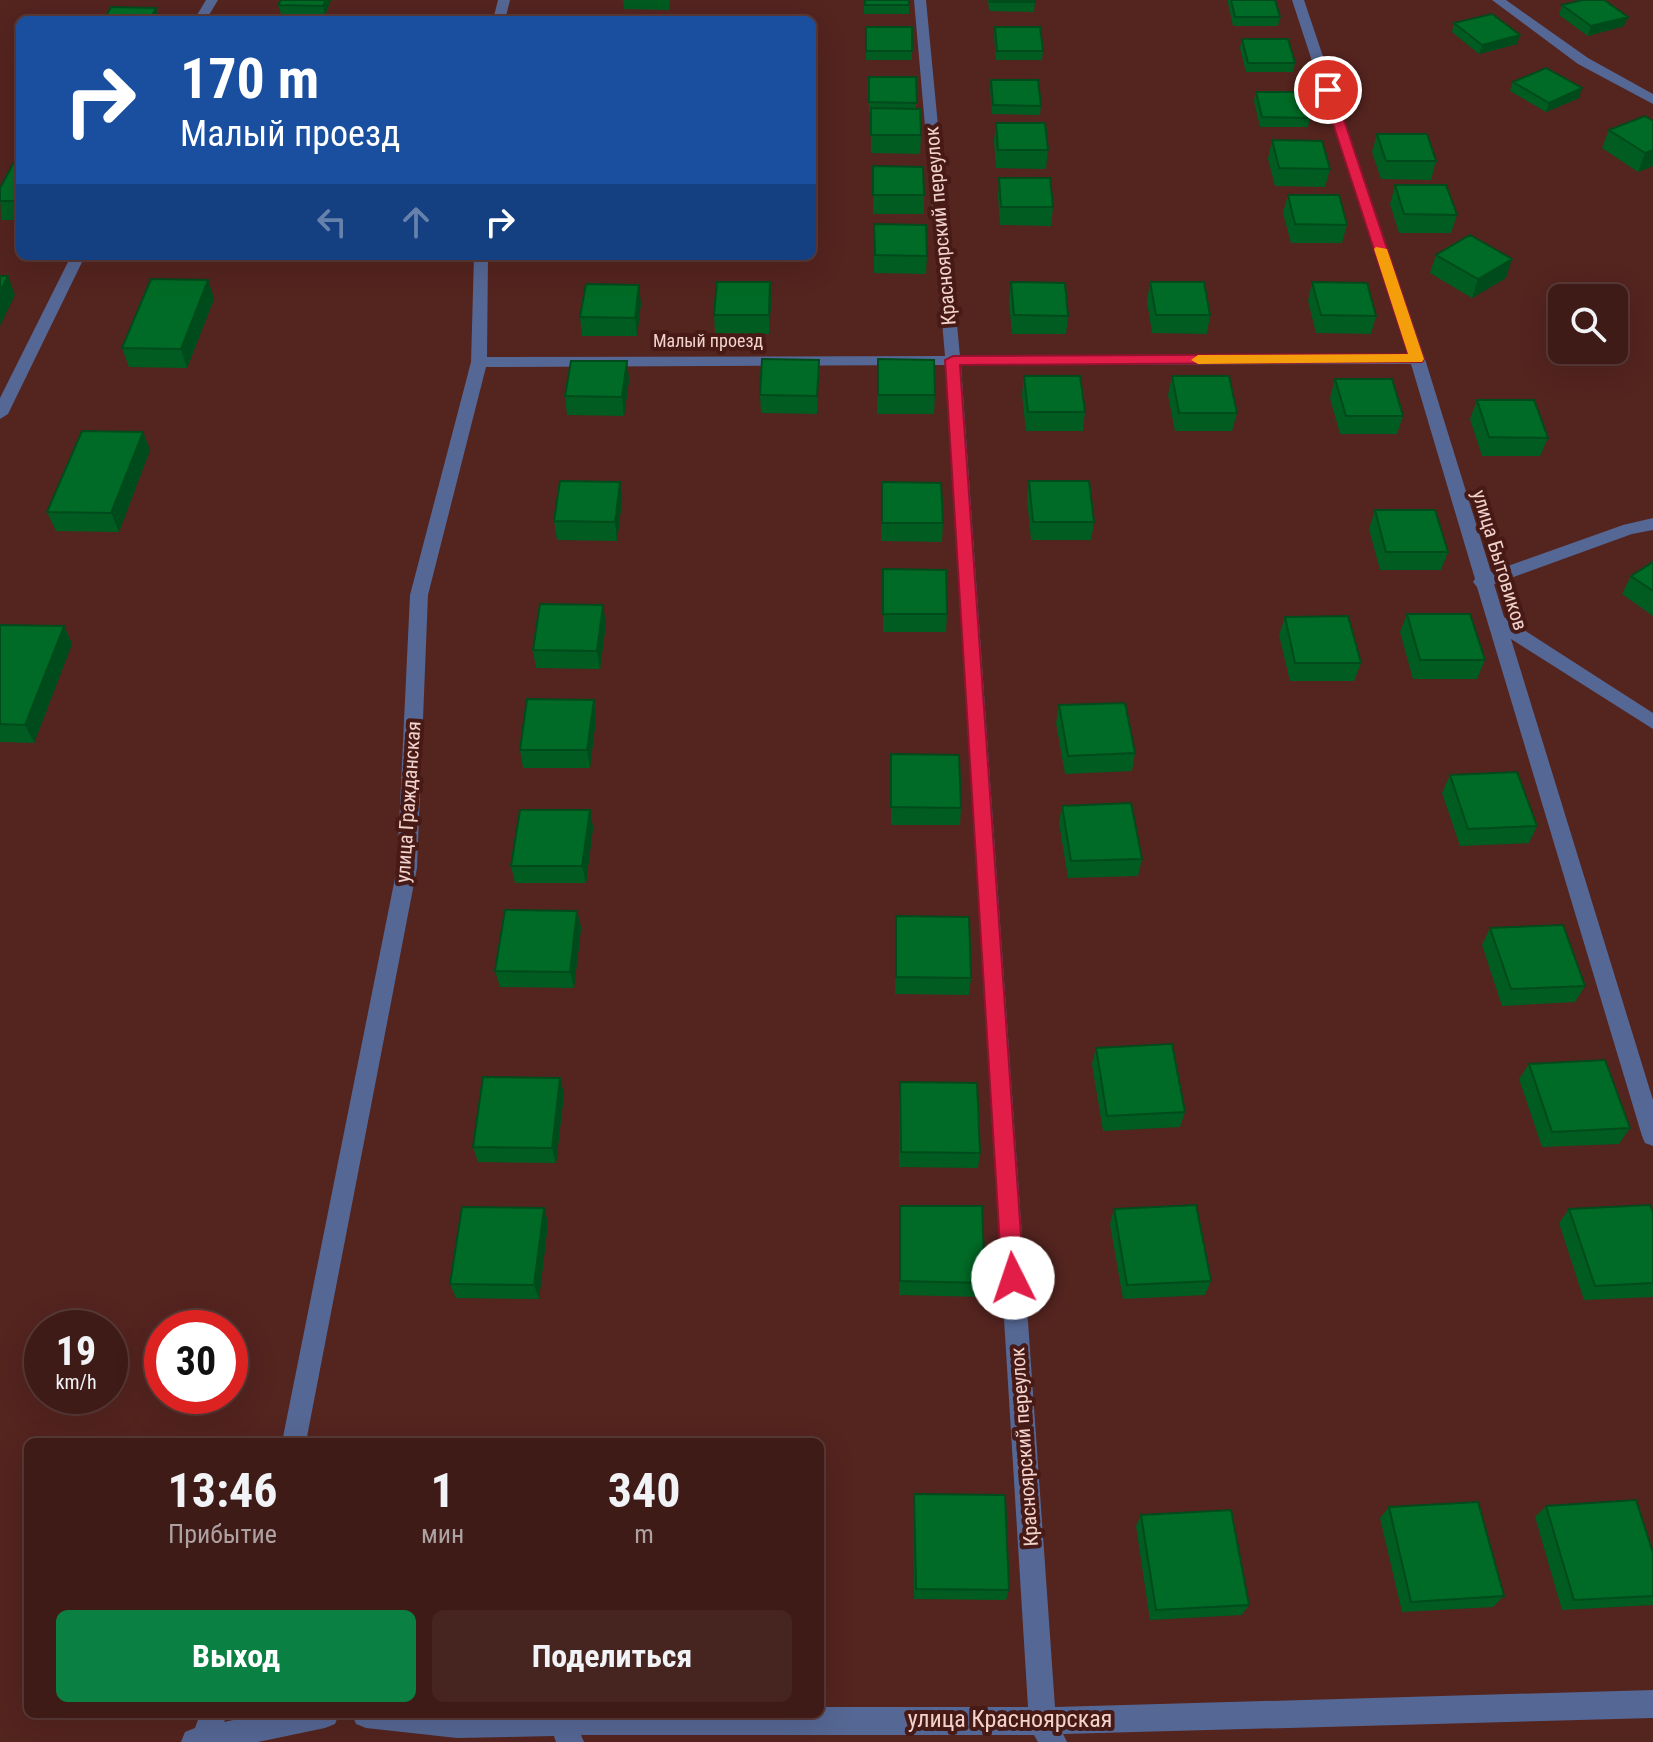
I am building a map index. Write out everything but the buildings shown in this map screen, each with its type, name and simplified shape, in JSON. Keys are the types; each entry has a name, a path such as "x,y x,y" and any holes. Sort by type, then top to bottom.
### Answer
{"street":[{"name":"Красноярский переулок","path":"920,0 953,360 1048,1731"},
{"name":"улица Бытовиков","path":"1298,0 1417,359 1482,582 1497,621 1653,1136"},
{"path":"1498,0 1583,61 1653,100"},
{"path":"0,414 76,260"},
{"name":"улица Гражданская","path":"295,1438 350,1143 407,868 419,595 479,362 481,260"},
{"name":"Малый проезд","path":"479,362 1417,359"},
{"path":"1482,582 1629,529 1653,524"},
{"path":"1497,621 1653,722"},
{"name":"улица Красноярская","path":"402,1718 566,1732 1048,1731 1653,1704"},
{"path":"204,1734 301,1718"}],"slow traffic":[{"path":"1198,360 1417,359 1381,249"}],"route":[{"path":"1013,1278 953,360 1417,359 1328,90"}]}
